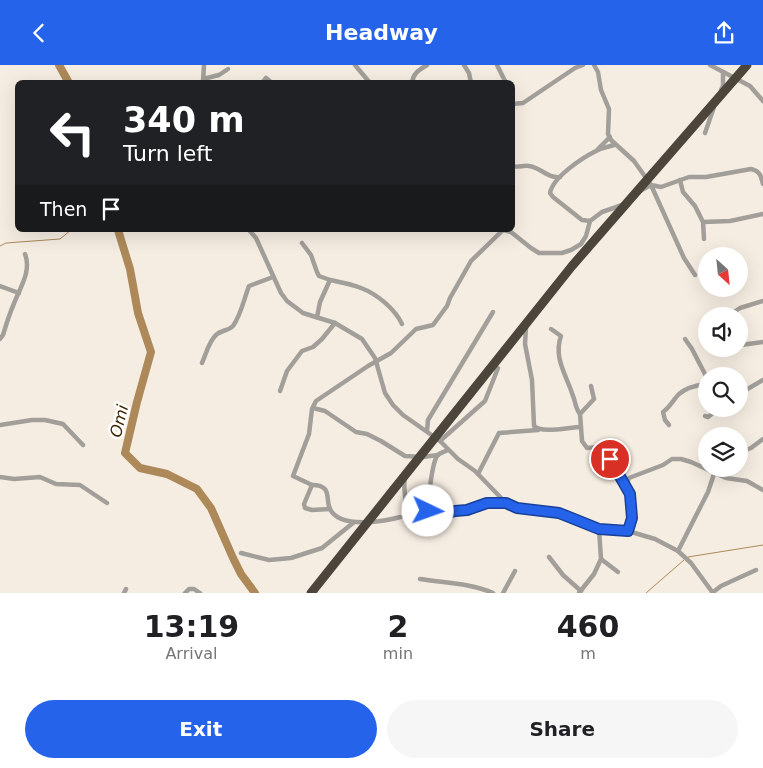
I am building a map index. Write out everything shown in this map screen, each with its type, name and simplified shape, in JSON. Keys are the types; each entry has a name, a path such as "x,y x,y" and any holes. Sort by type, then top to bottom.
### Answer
{"highway":[{"path":"311,593 572,266 747,65"}],"street":[{"path":"203,80 204,65"},
{"path":"354,65 367,80"},
{"path":"412,80 413,76 427,65"},
{"path":"464,65 470,80"},
{"path":"496,65 504,80"},
{"path":"515,104 523,103 575,68 583,65"},
{"path":"594,65 598,72 601,90 609,109 608,134 614,145 634,161 651,185 684,258 695,275"},
{"path":"710,65 750,86 763,101"},
{"path":"206,80 228,69"},
{"path":"705,133 723,86 723,72"},
{"path":"610,137 598,150 560,177 550,189 553,197 582,220 590,221 608,209 624,205 635,193 651,185 661,187 680,180 751,169 760,170 763,184"},
{"path":"598,150 614,145"},
{"path":"515,166 528,165 555,178 560,177"},
{"path":"680,180 683,192 697,210 703,223 704,239"},
{"path":"703,223 730,221 763,214"},
{"path":"511,232 531,249 539,253 562,253 571,251 581,244 586,236 590,221"},
{"path":"251,232 256,238 273,277 287,301 303,313 336,323 362,339 371,351 385,393 393,405 403,415 440,441 448,450 478,474 506,503 517,508 559,513 599,529 628,531 656,539 678,551 696,568 713,593 721,586 756,570"},
{"path":"353,523 336,515 330,509 323,487 312,485 293,476 309,433 316,401 391,353 416,329 433,325 447,306 471,261 501,232"},
{"path":"302,243 311,255 319,276 361,288 374,295 399,317 402,325"},
{"path":"0,339 26,276 27,257 25,254"},
{"path":"202,363 214,336 232,327 239,315 249,286 252,283 273,277"},
{"path":"317,317 320,301 330,280"},
{"path":"0,286 19,293"},
{"path":"743,307 763,301"},
{"path":"427,431 428,421 493,312"},
{"path":"526,317 525,344 532,380 534,427 538,430"},
{"path":"280,391 287,371 302,351 313,347 336,323"},
{"path":"551,329 561,335 559,341 559,361 574,397 575,409 580,414 585,446 587,448 604,448 626,486 632,504 632,518 628,531"},
{"path":"685,339 701,367"},
{"path":"748,344 763,342"},
{"path":"440,441 484,401 498,369"},
{"path":"748,389 763,380"},
{"path":"580,414 594,399 591,386"},
{"path":"669,425 663,413 670,408 680,393 698,386"},
{"path":"313,408 325,411 337,421 343,422 356,432 367,434 405,456 423,457 438,455 448,450"},
{"path":"0,425 32,420 45,420 63,424 83,445"},
{"path":"478,474 499,433 561,430 581,427"},
{"path":"748,450 762,442"},
{"path":"438,455 431,482 429,513 440,515 467,510 487,503 506,503"},
{"path":"241,553 269,560 291,558 322,548 353,523 404,516 406,509 403,486 405,478 412,464 423,457"},
{"path":"626,486 629,478 676,459 698,466"},
{"path":"0,477 14,479 40,477 56,484 80,485 107,503"},
{"path":"678,551 708,492 713,477"},
{"path":"724,477 747,481 763,490"},
{"path":"312,485 304,503 305,508 312,510 330,509"},
{"path":"549,557 580,592 594,574 600,559 599,529"},
{"path":"600,559 618,572"},
{"path":"503,593 515,571"},
{"path":"420,579 457,584 493,593"},
{"path":"186,593 189,589 194,589 200,593"}],"waterway":[{"name":"Omi","path":"59,65 67,80"},
{"path":"0,246 6,243 60,239 69,232"},
{"name":"Omi","path":"119,232 130,269 138,313 151,352 125,453 140,468 167,474 197,489 211,508 241,574 255,593"},
{"path":"688,557 763,545"},
{"path":"646,593 684,560"}],"route":[{"path":"428,511 431,514 440,515 467,510 487,503 506,503 517,508 559,513 590,527 628,531 632,518 630,494 610,459"}]}
